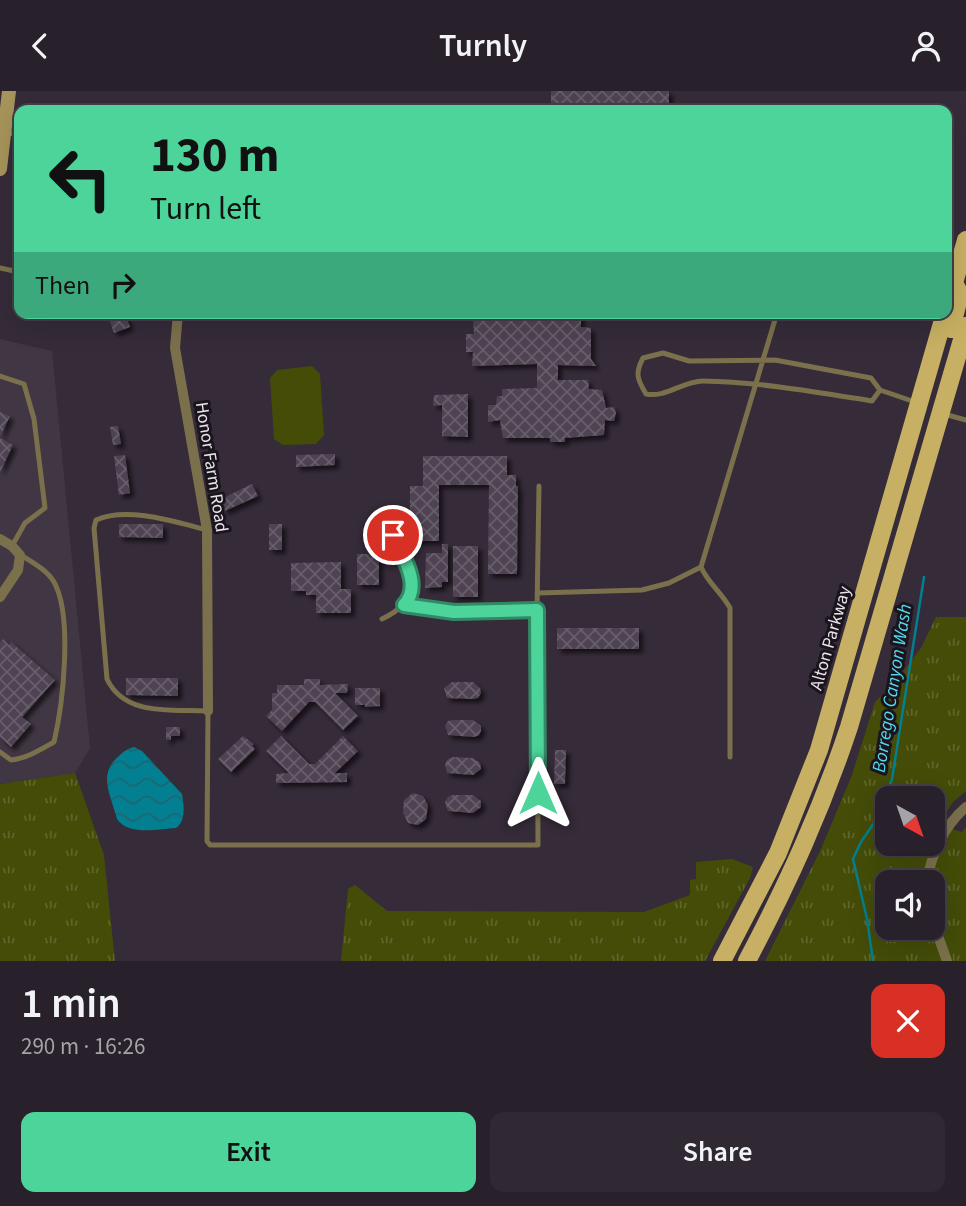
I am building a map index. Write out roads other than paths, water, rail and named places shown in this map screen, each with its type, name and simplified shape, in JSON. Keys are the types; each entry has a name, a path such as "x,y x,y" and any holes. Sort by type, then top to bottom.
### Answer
{"main road":[{"path":"0,169 12,134 9,91"},
{"path":"952,290 966,240"},
{"path":"941,413 932,408 931,397 960,294 954,283"},
{"name":"Alton Parkway","path":"722,961 778,853 816,759 943,319"},
{"path":"747,961 785,888 827,793 849,727 966,326"}],"street":[{"name":"Honor Farm Road","path":"177,319 175,348 207,530 208,711"},
{"path":"0,539 16,550 18,569 0,597"},
{"path":"929,870 938,844 966,807"},
{"path":"939,940 947,961"}],"lane":[{"path":"730,757 730,608 724,597 707,580 701,567 775,319"},
{"path":"880,390 872,401 758,383 699,381 680,385 656,396 646,394 637,379 637,369 643,358 663,353 690,361 764,359 871,378 880,390 919,404"},
{"path":"0,376 24,384 34,419 45,508 25,523 16,550 39,566 54,581 62,607 66,646 59,722 54,742 23,758 11,760 0,752"},
{"path":"941,413 966,420"},
{"path":"207,530 163,519 137,516 103,517 96,520 94,528 107,679 113,693 139,708 208,711 207,841 210,845 538,845 539,486"},
{"path":"382,619 396,612 410,598 413,582 393,535"},
{"path":"538,593 642,590 669,583 701,567"},
{"path":"404,605 454,612 537,610"}],"water":[{"path":"134,747 142,751 182,794 183,818 176,828 136,830 128,828 117,819 107,778 112,763 127,749"}],"waterway":[{"name":"Borrego Canyon Wash","path":"873,961 867,919 853,859 876,820 892,779 924,577"}]}
